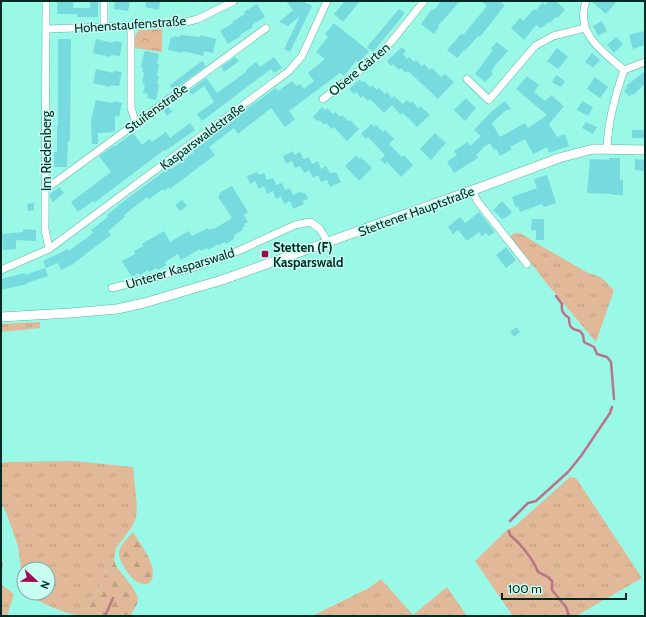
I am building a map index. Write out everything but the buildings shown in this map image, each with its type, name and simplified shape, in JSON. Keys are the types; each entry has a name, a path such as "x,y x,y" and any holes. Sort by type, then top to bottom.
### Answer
{"street":[{"name":"Im Riedenberg","path":"46,1 45,229 49,249"},
{"path":"104,1 104,27"},
{"name":"Hohenstaufenstraße","path":"46,29 131,26 193,20 234,1"},
{"name":"Kasparswaldstraße","path":"49,249 289,71 302,56 327,1"},
{"name":"Obere Gärten","path":"323,99 373,60 391,42 424,1"},
{"path":"586,1 584,21 588,36 624,70"},
{"path":"131,26 131,108 136,123"},
{"name":"Stuifenstraße","path":"46,190 266,28"},
{"path":"467,79 489,100 535,46 553,36 585,28"},
{"path":"624,70 645,62"},
{"path":"607,149 610,119 624,70"},
{"name":"Stettener Hauptstraße","path":"1,317 117,309 144,303 222,280 559,158 593,150 645,150"},
{"path":"472,190 478,202 527,264"},
{"name":"Unterer Kasparswald","path":"112,288 195,267 238,251 295,225 310,222 319,228 328,242"},
{"path":"1,270 49,249"}],"green space":[{"path":"162,29 162,52 135,48 135,36 139,30"},
{"path":"515,233 524,235 588,273 601,277 614,290 596,342 548,285 510,236"},
{"path":"40,322 40,328 1,332 1,324"},
{"path":"74,461 133,467 137,505 136,518 132,527 116,548 114,559 84,615 70,614 39,601 56,601 56,561 20,561 18,546 6,512 1,504 1,463"},
{"path":"570,477 576,478 642,578 576,616 513,616 475,561 508,529 515,526"},
{"path":"133,532 144,549 153,568 152,579 148,584 140,583 134,579 120,560 120,547"},
{"path":"114,559 116,566 131,585 138,597 137,604 130,616 82,616 84,615"},
{"path":"1,561 3,563 1,584"},
{"path":"381,579 413,615 447,587 467,616 312,616 369,588"},
{"path":"1,584 14,594 7,616 1,616"}],"waterway":[{"path":"556,296 562,304 563,312 569,318 569,324 571,327 580,331 583,335 584,342 594,347 597,354 607,357 611,362 614,399"},
{"path":"510,521 528,503 536,501 568,472 581,456 610,413 612,407"},
{"path":"509,531 510,535 530,557 538,572 548,577 552,581 552,590 566,607 569,616"},
{"path":"105,616 113,598"}],"place":[{"name":"Stetten (F) Kasparswald","path":"265,254"}]}
